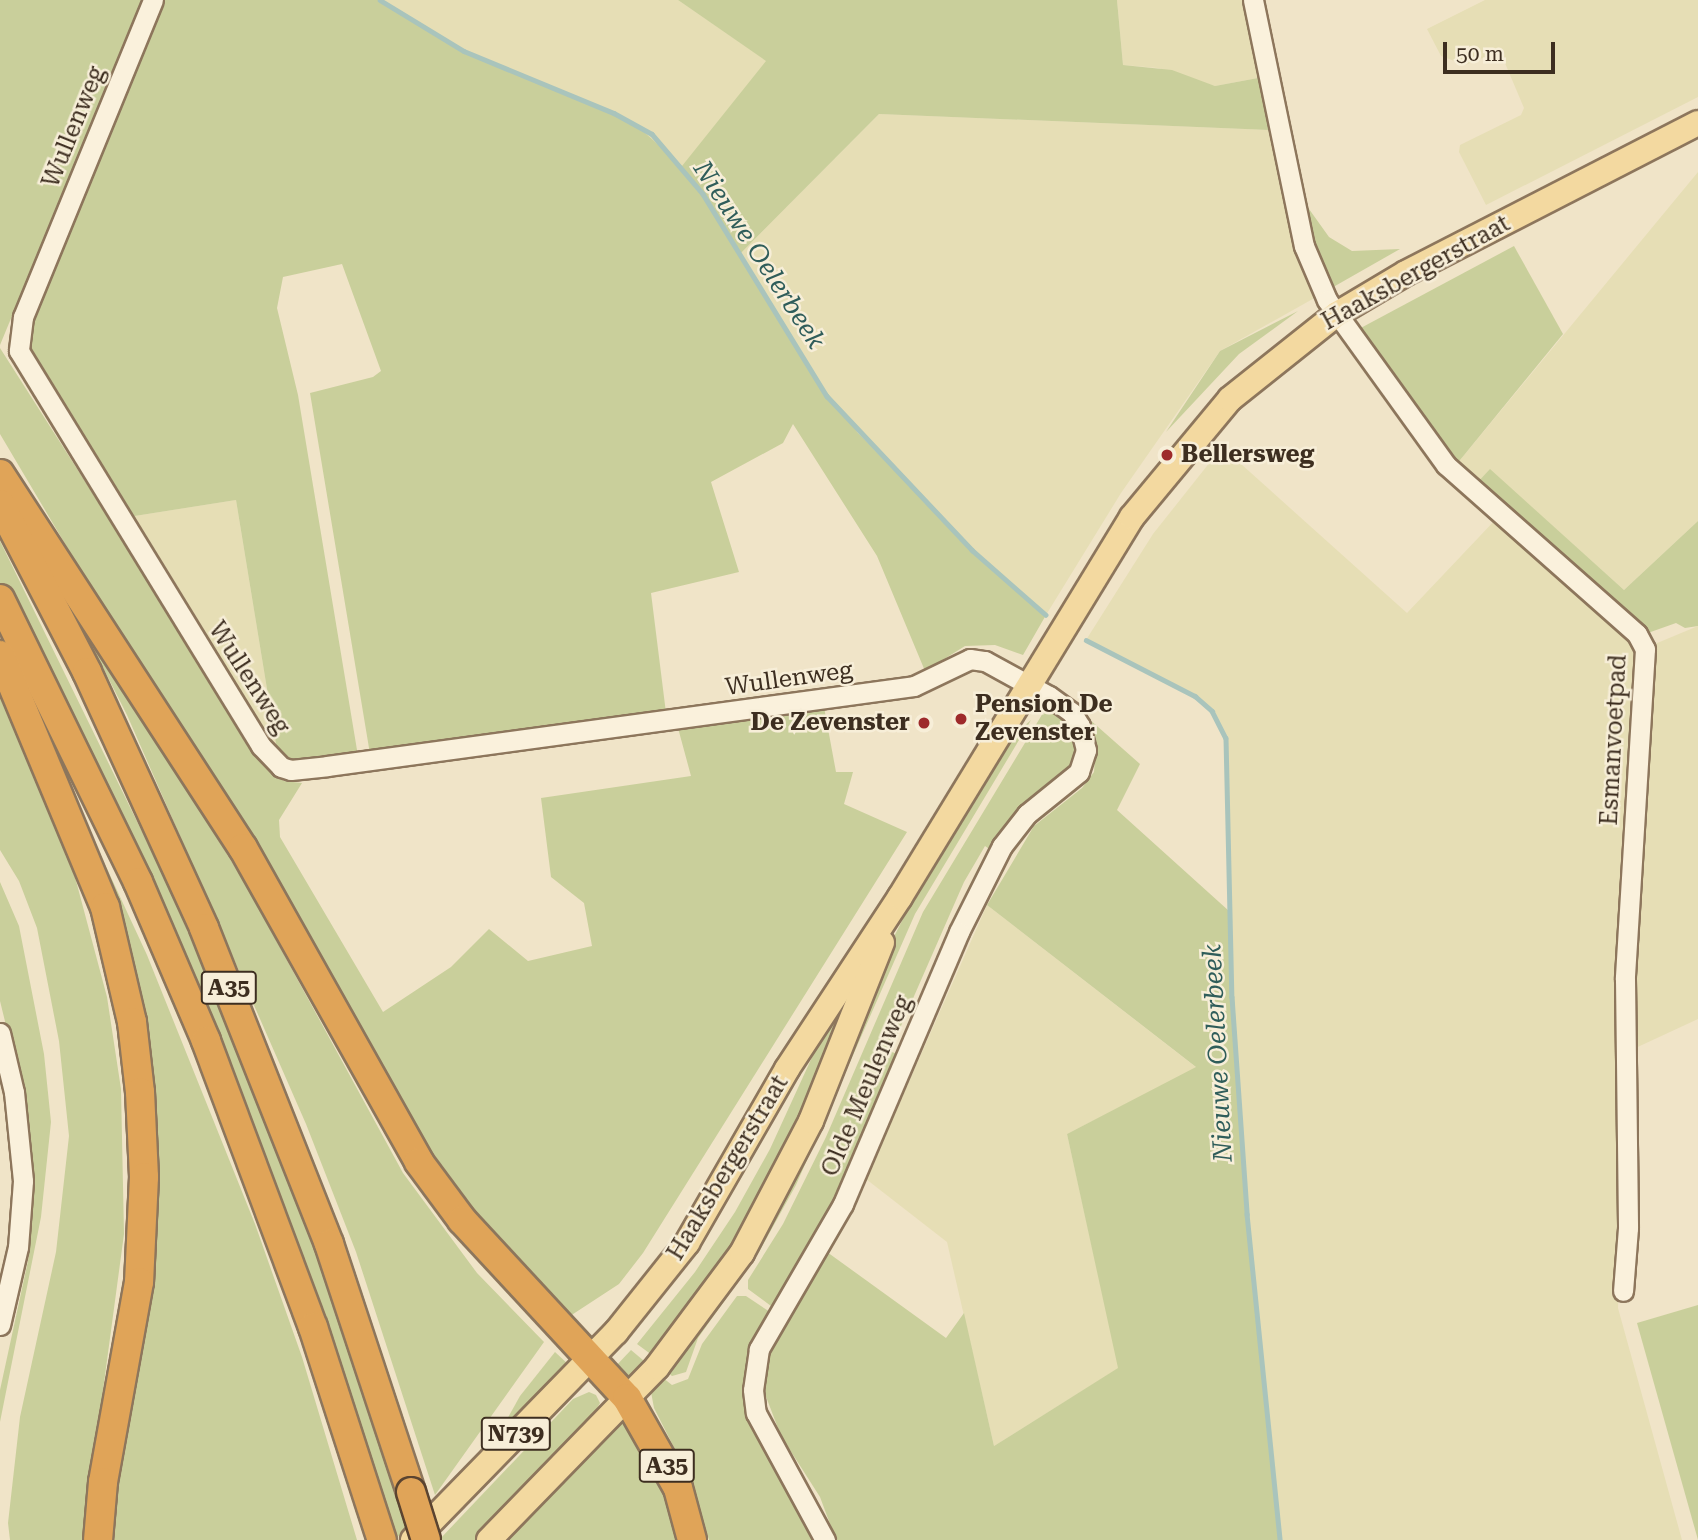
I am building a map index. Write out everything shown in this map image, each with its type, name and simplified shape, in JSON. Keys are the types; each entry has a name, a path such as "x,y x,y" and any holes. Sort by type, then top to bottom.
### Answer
{"highway":[{"name":"A35","path":"0,474 243,848 419,1162 462,1220 627,1398 678,1488 692,1540"},
{"name":"A35","path":"0,504 87,672 209,940 329,1244 426,1540"},
{"name":"A35","path":"0,599 138,882 206,1041 313,1327 380,1533"},
{"path":"0,654 105,907 132,1022 141,1092 144,1177 139,1282 103,1482 98,1540"}],"main road":[{"name":"Haaksbergerstraat","path":"413,1540 647,1297 699,1226 787,1069 900,897 1132,517 1230,399 1337,314 1406,273 1698,124"},
{"name":"Haaksbergerstraat","path":"489,1540 627,1398 717,1291 765,1214 811,1121 900,897"}],"street":[{"name":"Wullenweg","path":"153,0 23,317 19,351 261,747 281,767 315,767 914,686 970,659 985,661 1030,684"},
{"path":"1253,0 1304,246 1315,276 1337,314"},
{"name":"Esmanvoetpad","path":"1337,314 1446,464 1637,634 1645,649 1625,979 1628,1228 1623,1291"},
{"name":"Olde Meulenweg","path":"825,1540 756,1413 753,1390 759,1349 849,1193 953,945 1002,846 1027,814 1066,786 1085,758 1085,740 1072,713 1030,684"},
{"path":"0,1033 14,1092 23,1181 18,1247 0,1325"}],"shaded area":[{"path":"380,0 678,0 767,61 682,167 634,123 464,51"},
{"path":"1117,0 1242,0 1258,78 1215,86 1158,68 1123,65"},
{"path":"1485,0 1698,0 1698,97 1486,205 1459,152 1460,145 1521,115 1524,108 1502,56 1496,53 1465,65 1441,56 1427,29"},
{"path":"879,114 1269,130 1291,228 1318,296 1220,351 1121,493 1046,615 972,550 858,433 803,361 739,255"},
{"path":"1698,172 1698,521 1624,590 1490,470 1476,484 1456,465"},
{"path":"1222,447 1407,613 1497,518 1639,649 1618,1308 1682,1540 1280,1540 1247,1214 1232,997 1226,738 1212,711 1195,696 1086,640 1153,534"},
{"path":"236,500 278,756 122,518"},
{"path":"1698,626 1698,1019 1629,1051 1650,646"},
{"path":"987,905 1197,1068 1067,1134 1119,1368 994,1446 947,1242 866,1179"}],"green space":[{"path":"0,0 143,0 0,345"},
{"path":"159,0 380,0 464,51 634,123 682,166 766,61 678,0 1117,0 1123,65 1172,70 1215,86 1258,78 1269,130 879,114 739,255 803,361 858,433 972,550 1046,615 1023,655 995,645 965,646 925,671 877,556 793,424 783,443 711,482 739,572 651,593 666,713 370,754 310,393 373,377 381,371 342,264 283,277 277,308 298,395 358,756 295,765 278,756 236,500 122,518 29,355 31,310"},
{"path":"1299,195 1329,237 1352,251 1400,249 1328,290"},
{"path":"1514,246 1563,334 1456,465 1357,330"},
{"path":"1298,311 1239,354 1166,432 1220,351"},
{"path":"0,348 269,770 284,781 302,783 279,820 280,837 383,1012 451,967 489,929 528,961 592,946 584,903 551,877 541,798 691,776 678,728 824,707 836,772 853,772 844,804 907,832 643,1253 619,1284 567,1318 437,1172 0,434"},
{"path":"1490,469 1624,590 1698,521 1698,626 1685,628 1676,623 1645,634 1476,484"},
{"path":"0,541 171,891 305,1216 408,1526 395,1540 346,1401 0,586"},
{"path":"56,575 246,885 403,1173 477,1273 544,1342 435,1495 356,1252 306,1124 127,715"},
{"path":"0,688 75,877 107,997 121,1089 124,1234 92,1472 92,1540 10,1540 8,1523 20,1417 56,1252 69,1136 59,1041 37,928 19,881 0,850"},
{"path":"1046,708 1069,716 1082,757 992,851 985,846 964,882 890,1051 901,1056 854,1158 778,1305 771,1306 748,1289 748,1280 783,1224 826,1137 923,912"},
{"path":"1080,711 1140,764 1117,810 1229,911 1247,1214 1280,1540 836,1540 820,1497 781,1436 765,1394 768,1353 827,1252 946,1338 964,1313 994,1446 1118,1368 1067,1134 1196,1067 987,905 1034,826 1082,788 1094,772 1096,743"},
{"path":"1031,720 915,914 796,1185 759,1252 698,1338 686,1372 672,1376 662,1368 697,1324 905,915 1006,742"},
{"path":"52,750 147,955 255,1224 302,1357 357,1540 114,1540 148,1109"},
{"path":"0,882 19,926 44,1054 51,1122 41,1217 0,1422 0,1390 28,1261 33,1208 28,1115 0,1001"},
{"path":"865,966 765,1205 656,1358 637,1344 695,1272 735,1212 770,1149 830,1018"},
{"path":"737,1296 746,1296 770,1312 760,1333 761,1446 812,1540 709,1540 688,1475 654,1408 651,1392 658,1374 672,1385 688,1379 702,1344"},
{"path":"1698,1305 1698,1540 1637,1323"},
{"path":"631,1350 650,1366 629,1389 614,1368"},
{"path":"555,1352 569,1365 482,1464 520,1396"},
{"path":"589,1392 596,1395 600,1403 591,1419 476,1540 439,1540 573,1399"},
{"path":"625,1416 667,1496 680,1540 504,1540"}],"waterway":[{"name":"Nieuwe Oelerbeek","path":"380,0 464,51 614,113 652,134 703,194 827,396 972,550 1046,615"},
{"name":"Nieuwe Oelerbeek","path":"1086,640 1195,696 1212,711 1226,738 1232,997 1247,1214 1280,1540"}],"place":[{"name":"Bellersweg","path":"1167,455"},
{"name":"Pension De Zevenster","path":"961,719"},
{"name":"De Zevenster","path":"924,723"}]}
